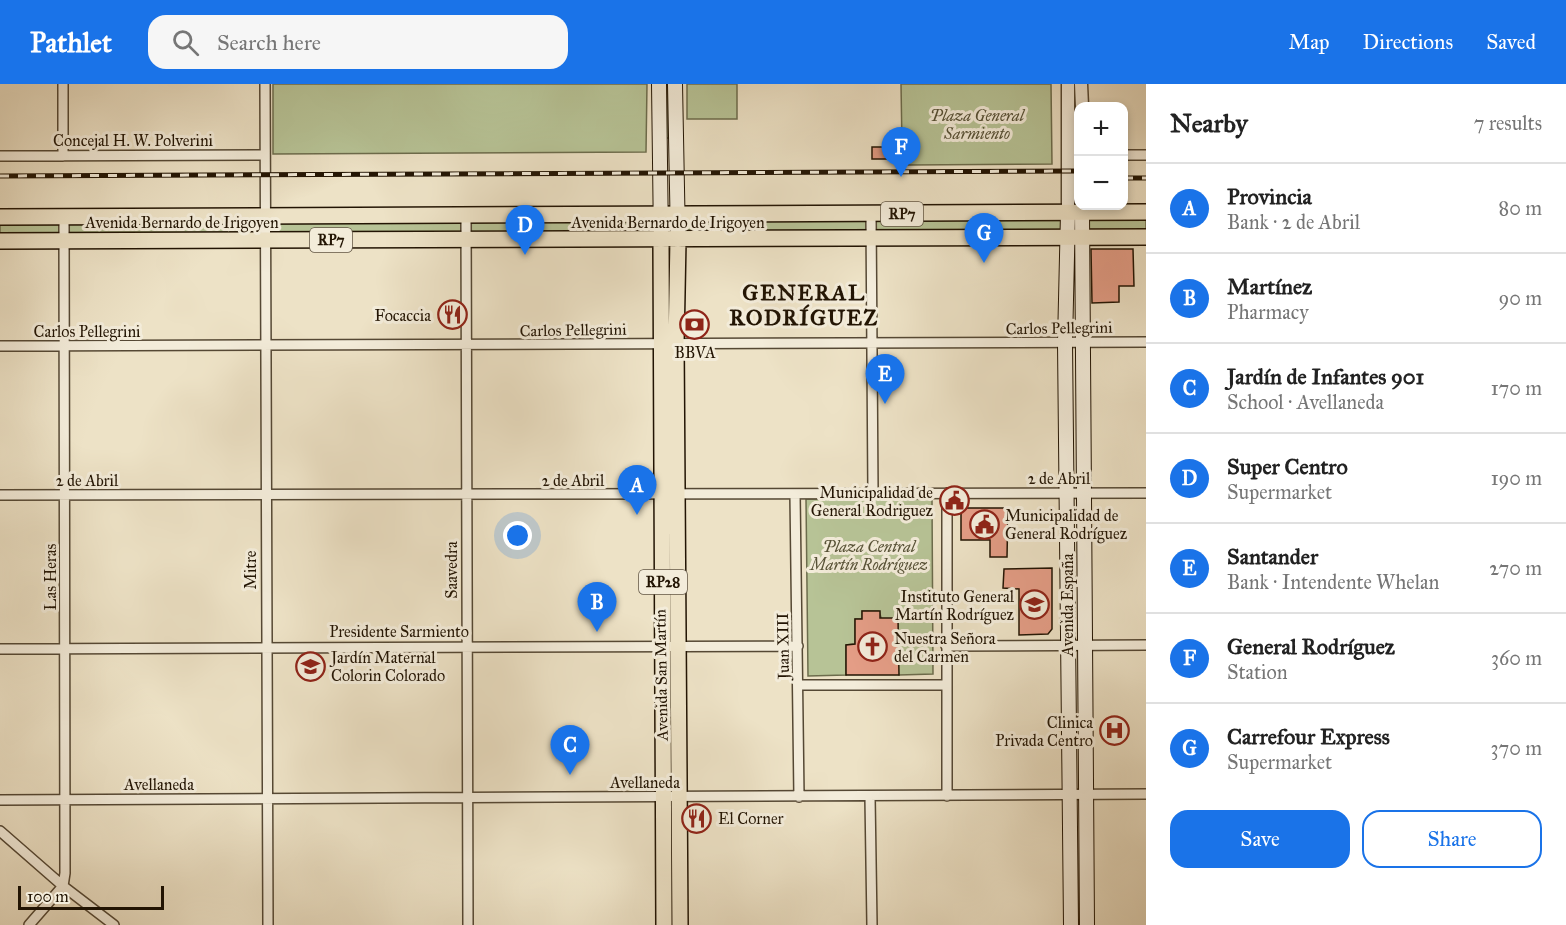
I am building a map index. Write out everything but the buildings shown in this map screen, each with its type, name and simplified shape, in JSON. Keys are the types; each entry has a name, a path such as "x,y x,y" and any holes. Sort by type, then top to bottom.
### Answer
{"main road":[{"name":"Avenida San Martín","path":"659,84 661,172 669,216 678,240 670,344"},
{"name":"Avenida San Martín","path":"664,925 663,797 671,647 671,494 670,344 661,240 669,216 676,172 675,84"},
{"name":"Avenida Bernardo de Irigoyen","path":"0,217 871,215 1077,211"},
{"name":"RP7","path":"1077,211 1146,212"},
{"name":"Avenida España","path":"1071,925 1065,343 1067,237 1077,211"},
{"name":"Avenida España","path":"1077,211 1084,238 1084,795 1087,925"},
{"name":"RP7","path":"1084,238 1146,237"},
{"name":"Avenida Bernardo de Irigoyen","path":"0,241 1084,238"},
{"name":"Avenida San Martín","path":"671,647 680,797 680,925"}],"street":[{"path":"63,84 63,156"},
{"name":"Mitre","path":"265,84 267,925"},
{"path":"1068,84 1074,155"},
{"path":"1082,84 1082,102"},
{"name":"Concejal H. W. Polverini","path":"0,156 265,155"},
{"path":"1128,155 1146,155"},
{"path":"1074,156 1077,211"},
{"name":"Saavedra","path":"466,215 468,925"},
{"path":"871,215 873,493"},
{"name":"Las Heras","path":"63,886 65,873 64,217"},
{"name":"Carlos Pellegrini","path":"0,346 1146,342"},
{"path":"947,493 947,796"},
{"name":"2 de Abril","path":"0,495 1146,493"},
{"name":"Juan XIII","path":"795,494 799,797"},
{"path":"946,646 1146,645"},
{"name":"Presidente Sarmiento","path":"0,649 798,646"},
{"path":"798,684 947,685"},
{"name":"Avellaneda","path":"0,800 1146,794"},
{"path":"870,797 872,925"},
{"path":"0,831 63,886 114,925"},
{"path":"29,925 63,886"}],"green space":[{"path":"273,84 647,84 646,152 273,154"},
{"path":"659,84 675,84 674,138 660,138"},
{"path":"687,84 737,84 737,119 687,119"},
{"name":"Plaza General Sarmiento","path":"901,84 1051,84 1052,164 908,165 908,146 902,146"},
{"path":"1070,84 1077,84 1077,102 1074,102 1074,139 1070,138"},
{"path":"1146,212 1146,237 0,241 0,217"},
{"name":"Plaza Central Martín Rodríguez","path":"806,499 932,499 933,674 899,675 879,611 862,611 862,619 855,619 855,644 846,645 846,675 808,676"}],"railway":[{"path":"0,176 1074,171"},
{"path":"1128,178 1146,178"}],"place":[{"name":"General Rodríguez","path":"901,177"},
{"name":"Super Centro","path":"525,255"},
{"name":"Carrefour Express","path":"984,263"},
{"name":"Focaccia","path":"452,315"},
{"name":"BBVA","path":"695,324"},
{"name":"Santander","path":"885,404"},
{"name":"Municipalidad de General Rodriguez","path":"954,501"},
{"name":"Provincia","path":"637,515"},
{"name":"Municipalidad de General Rodríguez","path":"984,524"},
{"name":"Instituto General Martín Rodríguez","path":"1035,605"},
{"name":"Martínez","path":"597,632"},
{"name":"Nuestra Señora del Carmen","path":"873,647"},
{"name":"Jardín Maternal Colorin Colorado","path":"310,666"},
{"name":"Clinica Privada Centro","path":"1114,731"},
{"name":"Jardín de Infantes 901","path":"570,775"},
{"name":"El Corner","path":"697,818"}],"district":[{"name":"GENERAL RODRÍGUEZ","path":"804,304"}]}
